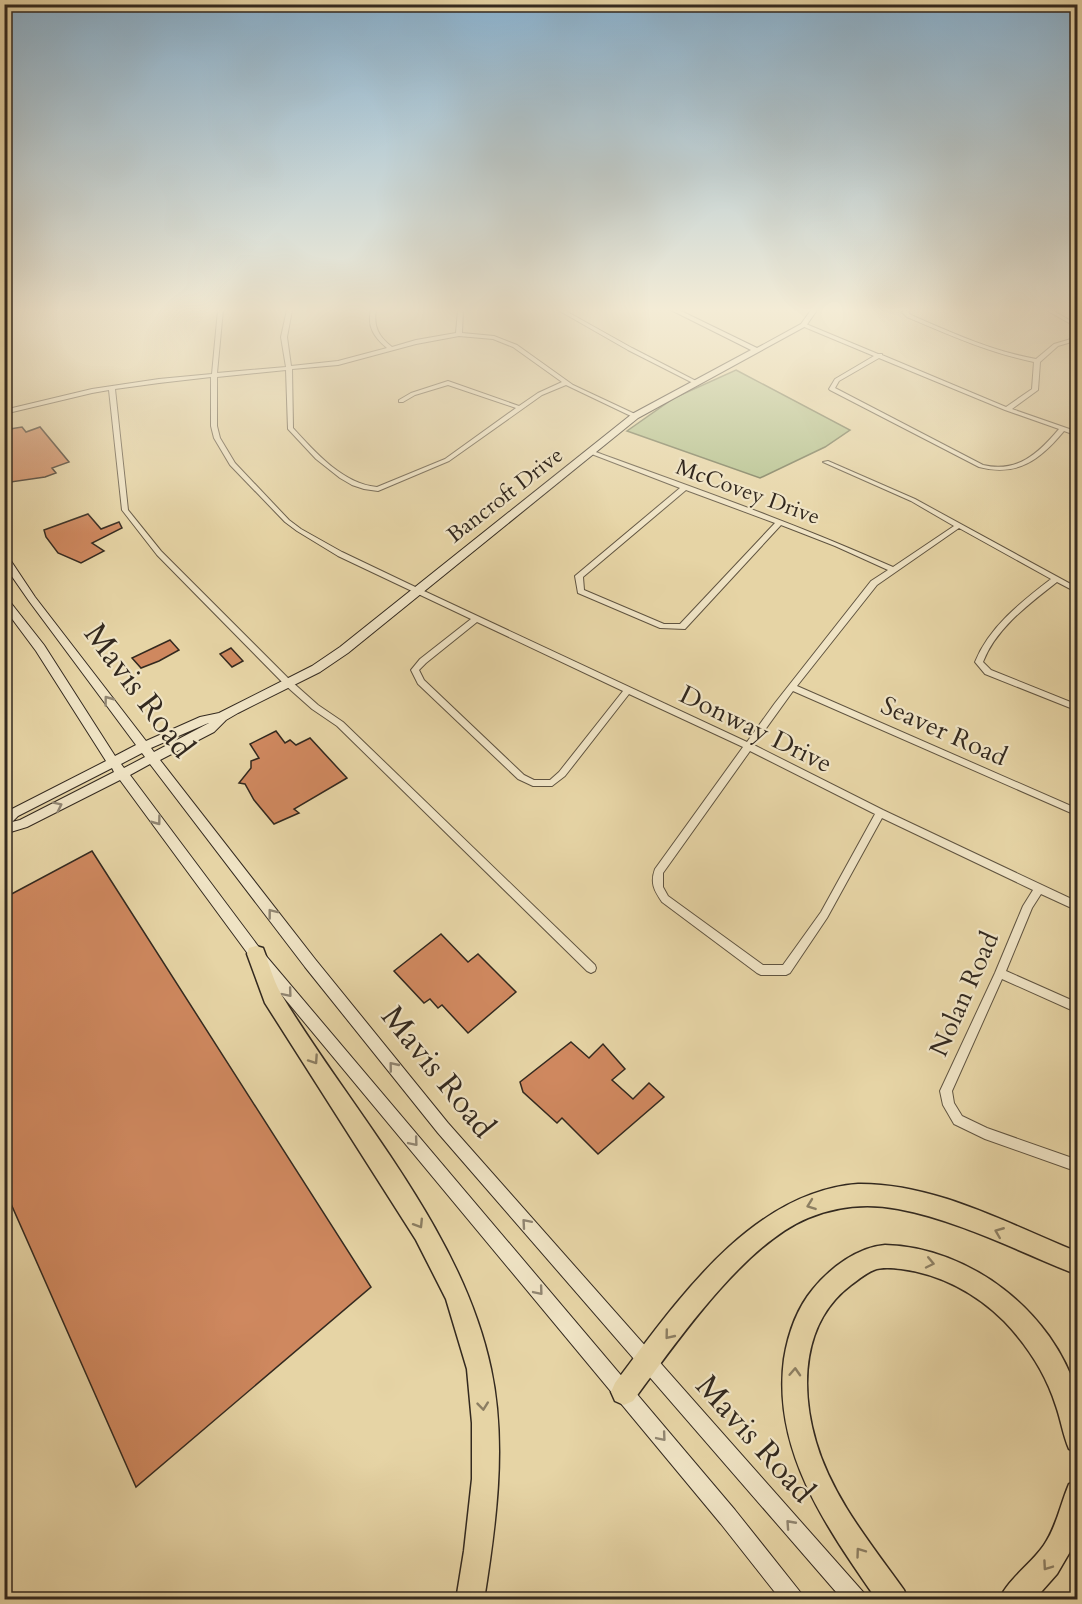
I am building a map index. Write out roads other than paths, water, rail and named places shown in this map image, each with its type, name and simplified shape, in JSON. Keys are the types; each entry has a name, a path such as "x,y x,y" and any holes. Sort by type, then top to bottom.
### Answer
{"highway":[{"path":"256,954 272,997 361,1131 424,1232 457,1295 478,1369 484,1423 485,1479 478,1551 470,1599"},
{"path":"624,1392 646,1362 737,1256 776,1223 802,1209 830,1199 869,1195 906,1200 958,1216 1077,1264"},
{"path":"894,1599 850,1538 821,1487 803,1444 796,1410 795,1371 800,1334 814,1305 839,1278 872,1258 901,1257 940,1265 984,1287 1017,1317 1048,1358 1068,1401 1077,1440"},
{"path":"1013,1599 1038,1578 1061,1545 1073,1518 1077,1494"}],"main road":[{"name":"Bancroft Drive","path":"118,769 148,753 210,729 222,717 316,669 344,650 635,416 690,385"},
{"name":"Mavis Road","path":"4,557 32,599 148,753 310,963 443,1128 856,1599"},
{"name":"Mavis Road","path":"4,600 40,648 118,769 256,954 624,1392 794,1599"},
{"path":"4,822 14,813 118,769"},
{"path":"4,829 23,824 118,769"}],"street":[{"path":"4,412 135,385"},
{"name":"Donway Drive","path":"214,385 214,426 217,438 232,464 299,530 340,554 415,591 750,747 880,813 1077,907"},
{"path":"289,385 290,428 349,482 368,490 378,489 447,460 540,394 562,385"},
{"path":"401,401 431,387 442,385"},
{"path":"456,385 520,408"},
{"path":"571,385 635,416"},
{"path":"834,385 831,389 994,470 1013,469 1047,447 1062,429"},
{"path":"950,385 1007,409 1077,434"},
{"path":"1007,409 1035,390 1035,385"},
{"path":"112,388 118,467 125,510 159,553 288,683 315,707 340,724 591,968"},
{"name":"McCovey Drive","path":"591,452 837,544 892,569"},
{"path":"826,462 876,483 960,525 1077,591"},
{"path":"685,488 579,576 581,591 663,626 682,627 780,522"},
{"path":"880,813 824,915 786,970 761,970 665,899 658,888 658,872 778,705 794,688 874,583 960,525"},
{"path":"1056,579 1023,605 982,650 979,662 988,672 1077,708"},
{"path":"476,619 415,670 421,682 521,777 533,783 552,783 562,774 627,691"},
{"name":"Seaver Road","path":"794,688 1077,813"},
{"name":"Nolan Road","path":"1039,889 1028,906 946,1090 949,1105 958,1119 985,1133 1077,1166"},
{"path":"1000,973 1077,1008"}]}
